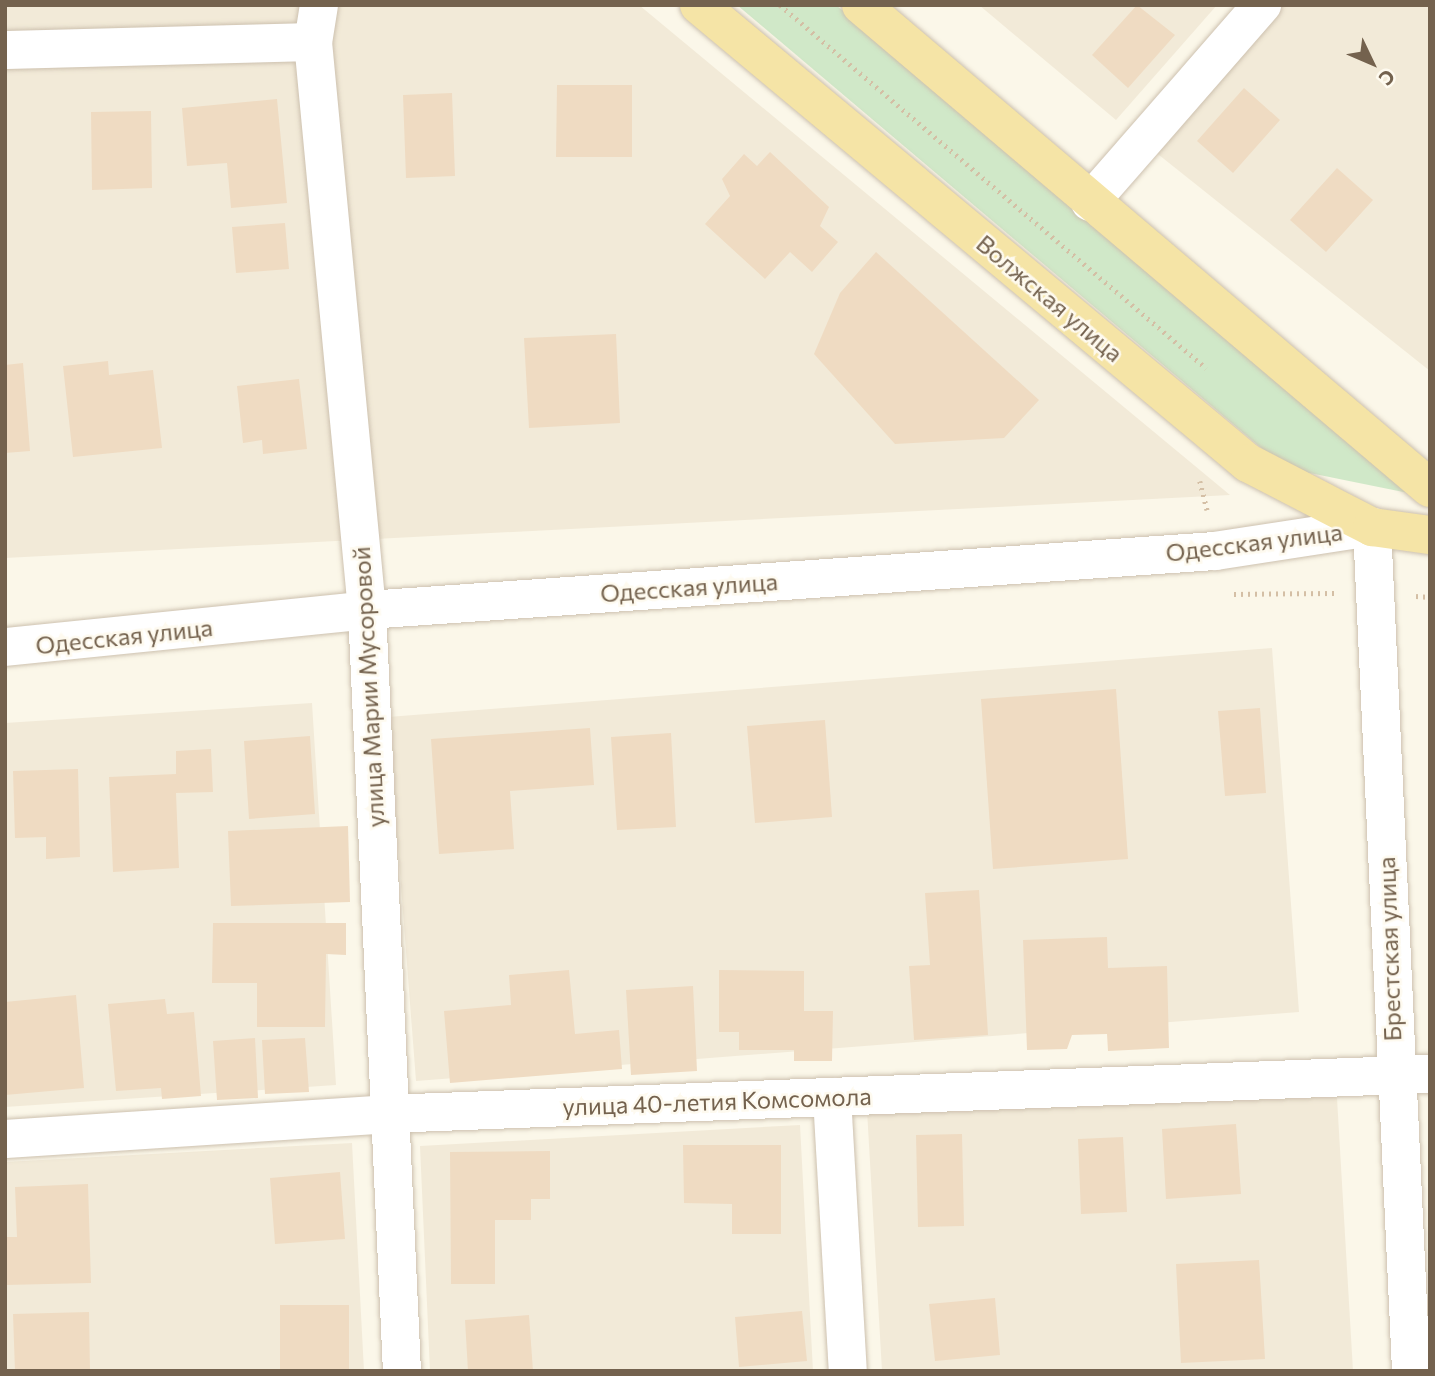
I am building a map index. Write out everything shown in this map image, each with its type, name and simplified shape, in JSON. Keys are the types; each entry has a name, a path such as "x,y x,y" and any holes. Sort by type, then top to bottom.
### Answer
{"main road":[{"name":"Волжская улица","path":"699,5 1248,463 1372,527 1430,536"},
{"path":"861,5 1430,488"}],"street":[{"path":"1090,202 1262,5"},
{"path":"5,50 316,24"},
{"name":"улица Марии Мусоровой","path":"316,24 367,610 387,1114 402,1371"},
{"name":"Одесская улица","path":"5,647 367,610 1215,551 1372,527"},
{"name":"Брестская улица","path":"1372,527 1412,1076 1411,1371"},
{"name":"улица 40-летия Комсомола","path":"5,1139 387,1114 1412,1076"},
{"path":"832,1097 848,1371"}],"path":[{"path":"780,5 1214,375"}],"shaded area":[{"path":"5,5 639,5 1230,495 5,558"},
{"path":"979,5 1217,5 1116,120"},
{"path":"1282,5 1430,5 1430,371 1154,151"},
{"path":"1272,648 1299,1012 416,1081 388,717"},
{"path":"312,703 336,1085 5,1107 5,723"},
{"path":"1336,1081 1353,1371 882,1371 867,1110"},
{"path":"800,1125 813,1371 430,1371 420,1146"},
{"path":"352,1143 364,1371 5,1371 5,1162"}],"green space":[{"path":"737,5 836,5 1423,496 1285,468"}],"building":[{"path":"1137,5 1175,35 1128,88 1092,55"},
{"path":"557,85 632,85 632,157 556,157"},
{"path":"1244,88 1280,120 1233,173 1197,141"},
{"path":"452,93 455,176 406,178 403,95"},
{"path":"277,99 287,203 231,208 227,163 187,166 182,108"},
{"path":"151,111 152,188 92,190 91,112"},
{"path":"770,152 829,207 820,226 838,242 812,272 790,252 765,279 705,224 730,196 722,179 744,154 757,166"},
{"path":"1337,168 1373,200 1326,252 1290,220"},
{"path":"285,223 289,269 236,273 232,227"},
{"path":"876,252 1039,400 1004,438 895,444 814,354 840,293"},
{"path":"616,334 620,423 529,428 524,338"},
{"path":"108,361 109,375 153,370 162,448 73,457 63,366"},
{"path":"23,363 30,451 5,453 5,365"},
{"path":"299,379 307,449 263,454 262,440 243,443 237,386"},
{"path":"1116,689 1128,859 993,869 981,699"},
{"path":"1260,708 1266,793 1225,796 1218,711"},
{"path":"825,720 832,817 755,823 747,726"},
{"path":"590,728 594,785 510,791 514,849 439,854 431,739"},
{"path":"671,733 676,827 617,830 611,737"},
{"path":"310,736 315,814 249,819 244,741"},
{"path":"211,749 213,792 176,793 179,868 113,872 109,777 176,774 176,751"},
{"path":"78,769 80,857 46,859 46,837 15,838 13,771"},
{"path":"348,826 350,902 231,906 228,831"},
{"path":"979,890 988,1035 914,1040 909,966 930,965 925,893"},
{"path":"213,923 346,923 346,955 326,954 325,1027 257,1027 257,983 212,983"},
{"path":"1107,937 1108,968 1167,966 1169,1048 1108,1051 1107,1034 1072,1035 1067,1049 1027,1050 1023,940"},
{"path":"569,970 575,1034 619,1030 622,1069 450,1083 444,1011 511,1005 509,975"},
{"path":"719,970 804,971 804,1011 833,1011 832,1061 794,1061 794,1050 739,1050 739,1032 719,1032"},
{"path":"693,986 697,1071 631,1075 626,990"},
{"path":"76,995 84,1088 5,1095 5,1002"},
{"path":"165,999 167,1014 194,1012 201,1096 162,1099 161,1088 116,1091 108,1004"},
{"path":"255,1038 258,1098 217,1100 213,1041"},
{"path":"305,1038 309,1092 265,1094 262,1040"},
{"path":"1236,1124 1241,1194 1166,1199 1162,1129"},
{"path":"962,1134 964,1226 918,1227 916,1135"},
{"path":"1123,1137 1127,1212 1081,1214 1078,1139"},
{"path":"683,1145 781,1145 781,1234 732,1234 732,1204 684,1203"},
{"path":"550,1151 550,1199 531,1199 531,1220 495,1220 495,1284 451,1284 450,1152"},
{"path":"340,1172 345,1239 275,1244 270,1178"},
{"path":"88,1184 91,1283 5,1285 5,1237 17,1237 15,1187"},
{"path":"1259,1260 1265,1359 1181,1363 1176,1264"},
{"path":"995,1298 1000,1355 935,1361 929,1304"},
{"path":"280,1305 349,1305 349,1371 280,1371"},
{"path":"802,1311 807,1361 739,1367 735,1317"},
{"path":"89,1312 90,1371 15,1371 13,1314"},
{"path":"529,1315 533,1371 468,1371 465,1320"}]}
